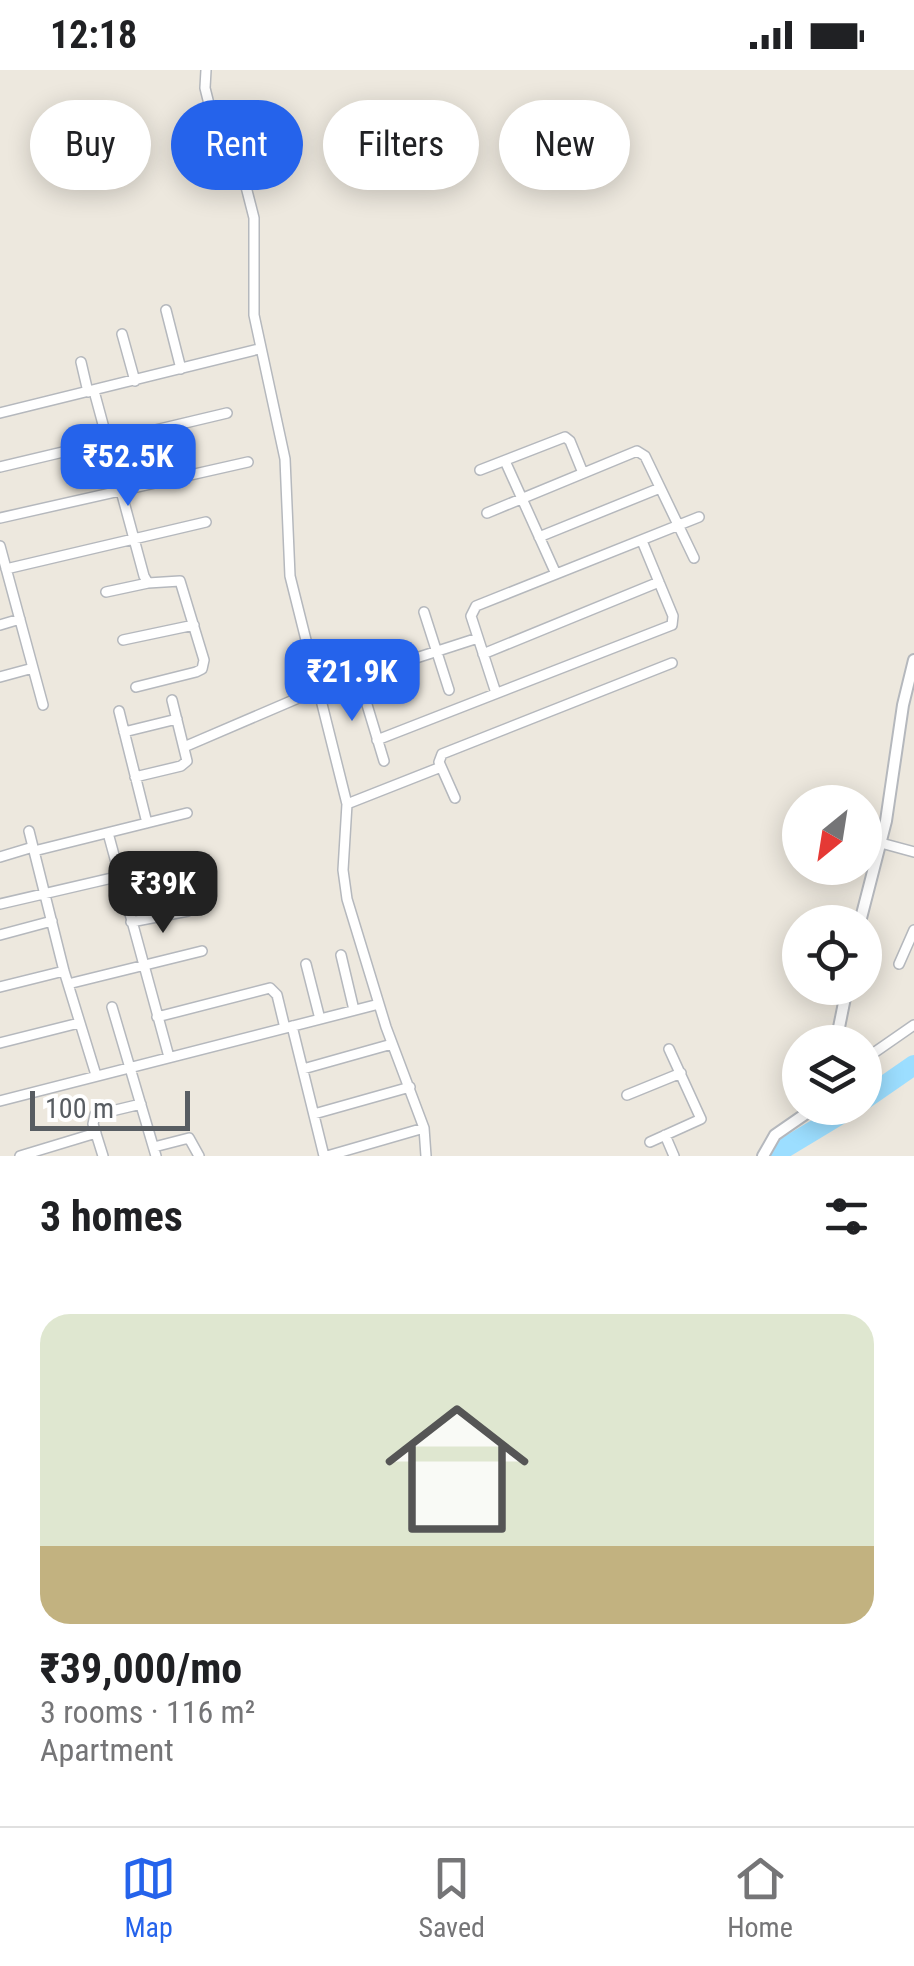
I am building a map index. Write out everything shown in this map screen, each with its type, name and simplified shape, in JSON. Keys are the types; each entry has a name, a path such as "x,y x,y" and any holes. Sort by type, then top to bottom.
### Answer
{"street":[{"path":"206,70 209,104 250,195 254,218 254,315 285,459 290,576 347,804 343,870 347,899 378,1004 424,1128 426,1156"},
{"path":"166,310 181,369"},
{"path":"122,334 135,380"},
{"path":"0,413 260,350"},
{"path":"81,362 148,583"},
{"path":"0,467 226,412"},
{"path":"480,470 565,437 583,473"},
{"path":"487,513 638,451 645,456 694,558"},
{"path":"505,460 556,574"},
{"path":"0,518 248,462"},
{"path":"540,537 660,488"},
{"path":"496,692 471,616 476,606 699,517"},
{"path":"6,569 206,522"},
{"path":"378,740 672,624 673,616 642,540"},
{"path":"0,546 43,705"},
{"path":"106,592 180,581 194,625 204,660 202,669 136,688"},
{"path":"484,654 659,582"},
{"path":"424,612 449,690"},
{"path":"0,625 20,619"},
{"path":"123,640 194,625"},
{"path":"184,747 358,675 478,638"},
{"path":"882,837 914,660"},
{"path":"456,798 439,757 448,750 672,664"},
{"path":"0,677 33,668"},
{"path":"358,675 384,761"},
{"path":"136,777 185,765 172,700"},
{"path":"119,711 147,823"},
{"path":"124,732 177,718"},
{"path":"347,804 441,767"},
{"path":"0,856 187,814"},
{"path":"30,831 64,971 96,1075"},
{"path":"108,833 168,1057"},
{"path":"882,843 914,852"},
{"path":"0,904 198,858"},
{"path":"131,922 188,911"},
{"path":"0,934 52,921"},
{"path":"899,964 914,930"},
{"path":"68,984 202,951"},
{"path":"341,954 354,1010"},
{"path":"306,964 320,1019"},
{"path":"0,987 64,971"},
{"path":"157,1017 270,988 277,995 289,1027 326,1156 424,1128"},
{"path":"0,1101 378,1004"},
{"path":"112,1007 155,1151 189,1138 199,1156"},
{"path":"0,1043 79,1022"},
{"path":"882,1047 914,1025"},
{"path":"303,1070 392,1044"},
{"path":"650,1142 700,1118 669,1049"},
{"path":"627,1096 681,1073"},
{"path":"314,1114 410,1086"},
{"path":"103,1156 93,1124 95,1116 141,1104"},
{"path":"760,1154 775,1135 789,1125"},
{"path":"20,1156 96,1133"},
{"path":"666,1135 674,1156"}],"waterway":[{"path":"882,1087 914,1065"},
{"path":"773,1155 823,1125"}]}
